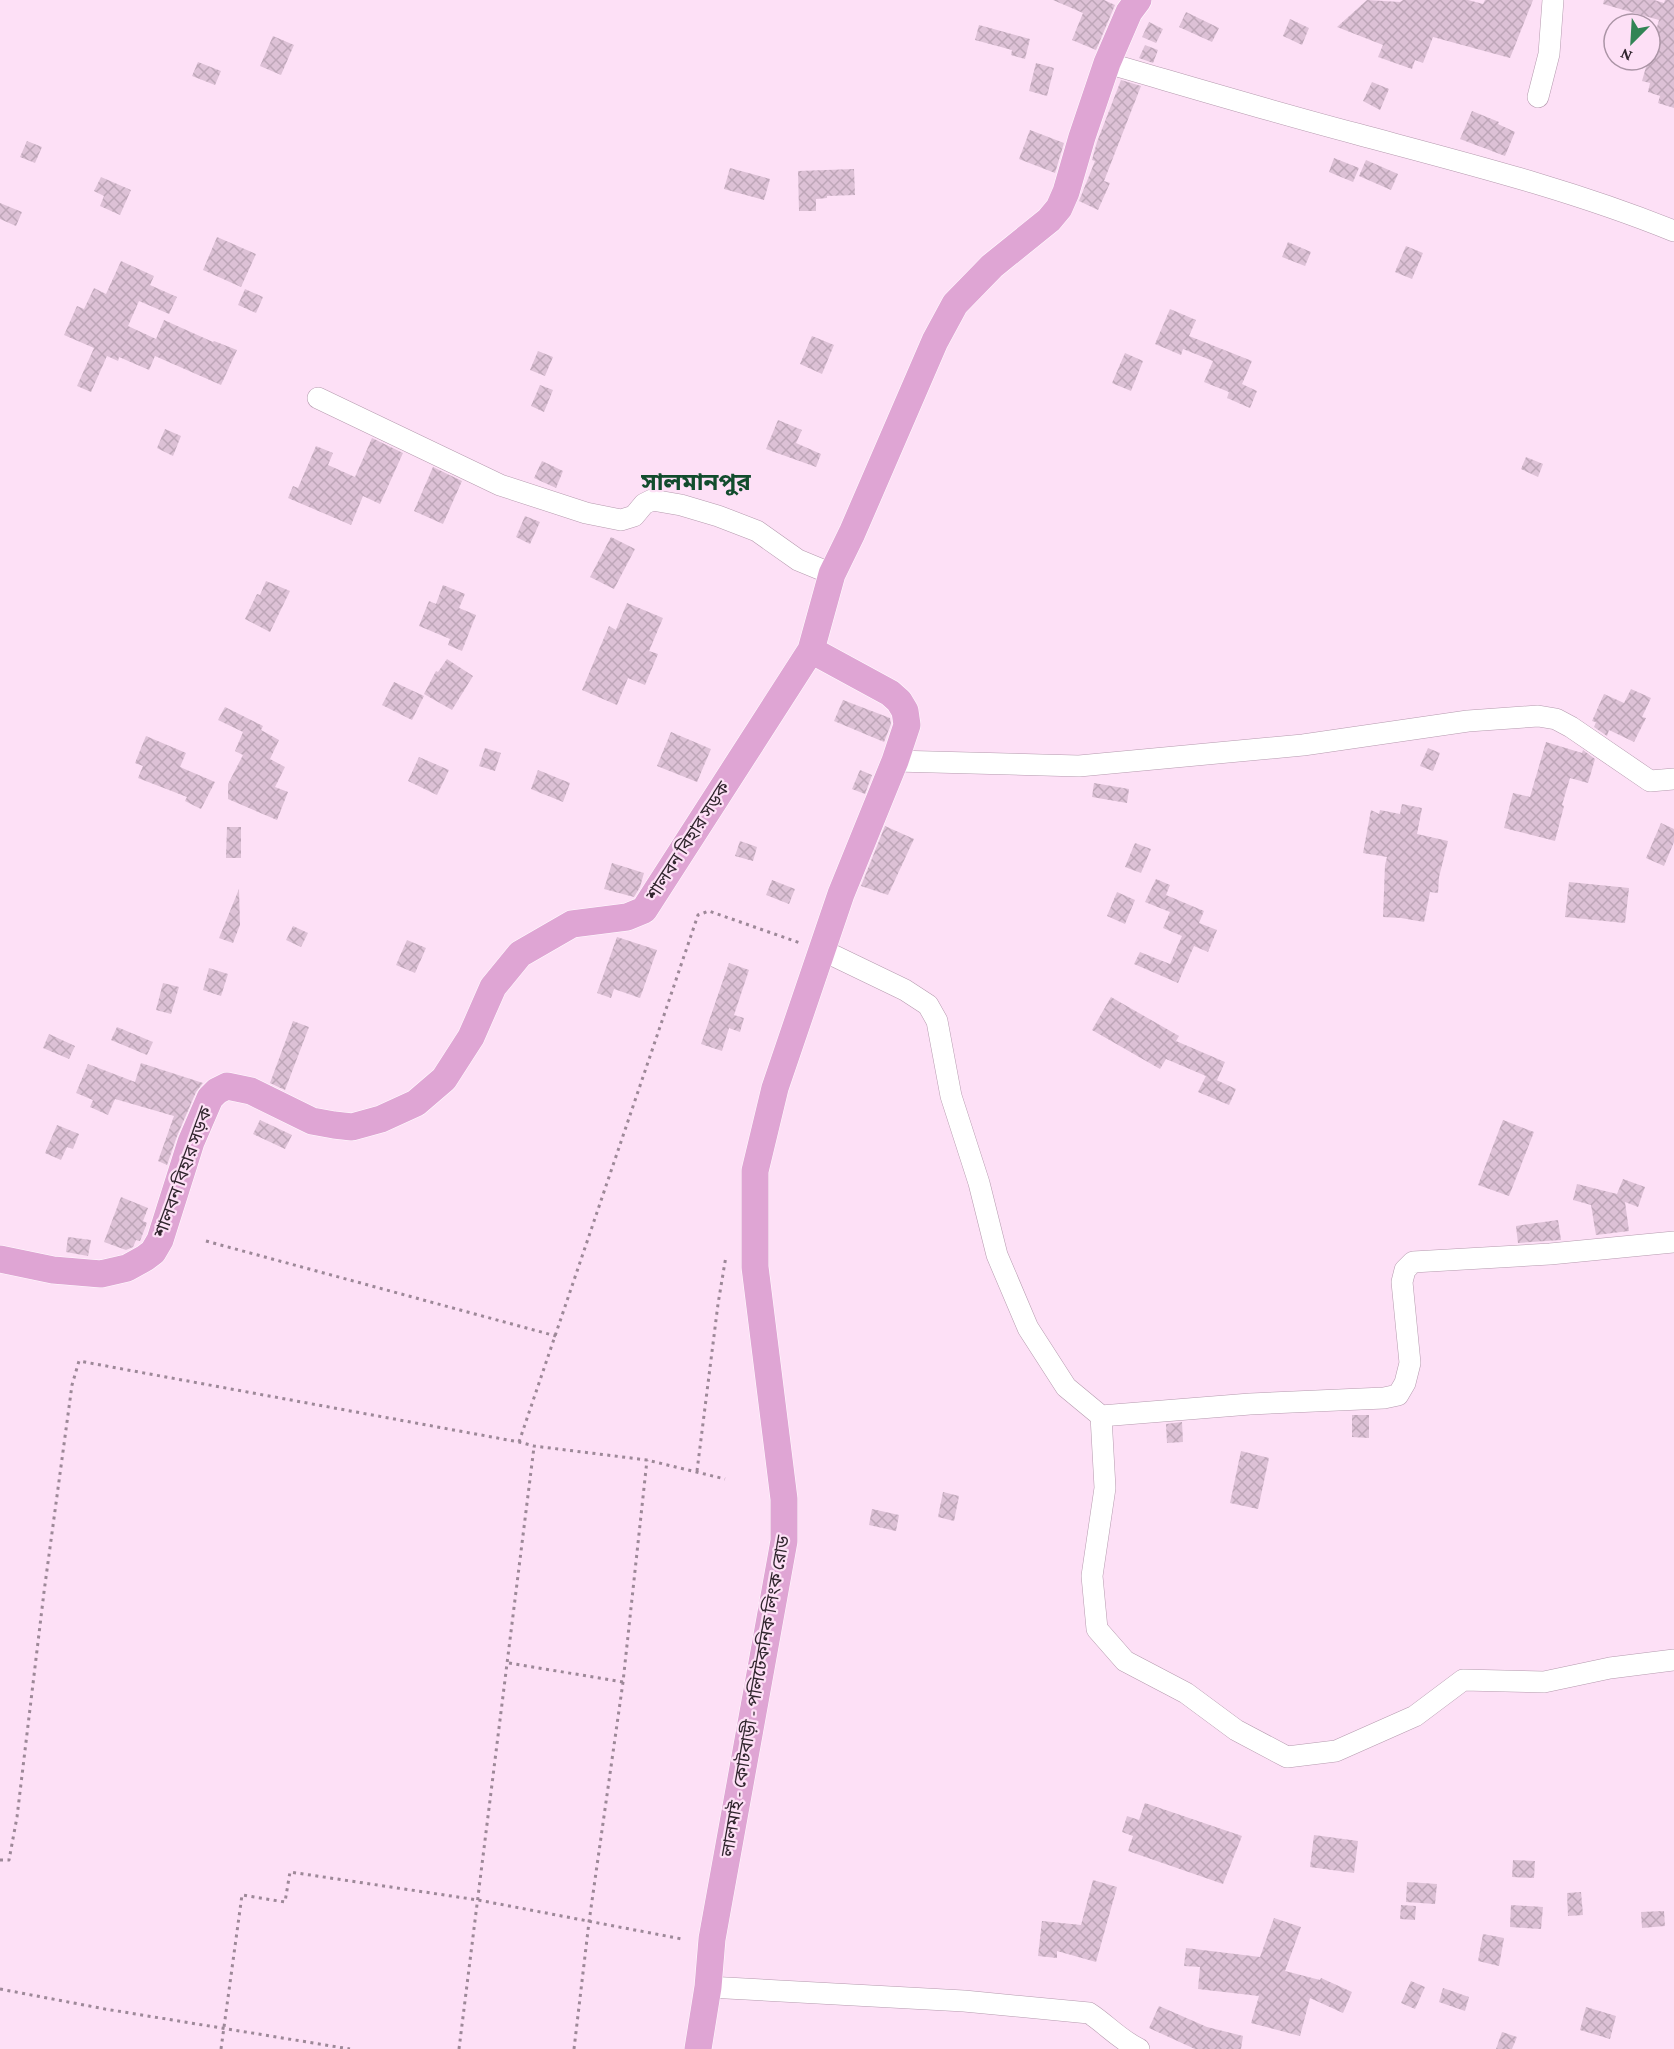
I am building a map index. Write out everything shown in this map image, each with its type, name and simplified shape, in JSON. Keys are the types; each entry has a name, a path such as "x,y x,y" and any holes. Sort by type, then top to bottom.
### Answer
{"main road":[{"path":"811,650 832,574 935,341 955,304 992,266 1049,220 1059,208 1107,63 1129,12 1138,0"},
{"name":"লালমাই - কোটবাড়ী - পলিটেকনিক লিংক রোড","path":"698,2049 708,1987 712,1939 784,1541 784,1498 755,1267 755,1171 775,1088 841,894 895,761 907,725 905,711 899,701 873,682 811,650"},
{"name":"শালবন বিহার সড়ক","path":"0,1259 53,1270 101,1274 127,1268 153,1252 160,1240 191,1142 210,1098 217,1091 228,1086 251,1091 312,1121 352,1127 381,1119 416,1103 444,1079 471,1037 492,987 520,954 572,924 627,917 644,910 811,650"}],"street":[{"path":"1538,97 1549,54 1553,0"},
{"path":"1107,63 1354,134 1552,187 1674,231"},
{"path":"318,398 500,485 586,513 621,520 634,516 644,504 652,500 681,505 757,531 798,560 832,574"},
{"path":"895,761 1079,766 1303,745 1468,721 1538,716 1556,719 1571,727 1650,781 1674,779"},
{"path":"822,950 905,990 928,1005 937,1021 951,1096 979,1183 997,1255 1028,1328 1066,1388 1101,1416 1250,1404 1384,1398 1398,1395 1405,1383 1410,1363 1402,1282 1405,1270 1413,1262 1550,1254 1674,1242"},
{"path":"1101,1416 1105,1488 1092,1576 1097,1629 1125,1661 1186,1693 1236,1730 1287,1757 1336,1751 1415,1716 1463,1680 1544,1682 1610,1668 1674,1660"},
{"path":"708,1987 964,2001 1089,2013 1105,2023 1125,2042 1139,2049"}],"path":[{"path":"519,1442 698,915 709,911 822,950"},
{"path":"206,1240 556,1336"},
{"path":"697,1471 726,1257"},
{"path":"0,1860 9,1860 17,1817 72,1385 79,1361 534,1446 647,1460 725,1479"},
{"path":"459,2049 534,1446"},
{"path":"573,2049 623,1682 647,1460"},
{"path":"508,1663 623,1682"},
{"path":"221,2049 242,1895 285,1902 290,1872 478,1900 682,1939"},
{"path":"0,1989 105,2009 350,2049"}],"building":[{"path":"1053,0 1104,0 1115,5 1096,50 1072,40 1083,13"},
{"path":"1367,0 1400,2 1403,0 1468,0 1483,4 1485,0 1533,0 1510,58 1433,37 1423,63 1415,60 1412,69 1378,57 1383,45 1337,27"},
{"path":"1604,0 1654,0 1664,3 1665,0 1674,0 1674,108 1658,103 1660,96 1648,92 1650,83 1642,81 1645,72 1662,72 1662,12 1631,12 1603,4"},
{"path":"1186,12 1219,28 1212,42 1179,27"},
{"path":"1290,19 1309,28 1302,45 1283,36"},
{"path":"1149,22 1163,29 1156,43 1142,37"},
{"path":"979,25 1030,39 1025,59 1011,55 1012,50 975,40"},
{"path":"273,36 294,45 281,75 260,66"},
{"path":"1145,45 1158,50 1153,63 1139,58"},
{"path":"198,62 221,71 215,85 192,76"},
{"path":"1036,63 1054,68 1047,96 1029,91"},
{"path":"1121,80 1141,86 1104,181 1110,183 1098,210 1079,201 1095,161 1092,160 1097,142"},
{"path":"1372,82 1389,89 1380,110 1363,101"},
{"path":"1472,111 1499,122 1498,124 1515,132 1505,156 1460,139"},
{"path":"1030,130 1064,143 1055,173 1019,159"},
{"path":"27,141 42,147 35,163 20,157"},
{"path":"1334,158 1359,168 1353,182 1329,172"},
{"path":"1366,160 1398,174 1391,190 1359,176"},
{"path":"730,168 770,179 764,200 724,189"},
{"path":"854,169 855,195 827,196 827,198 816,199 816,211 799,211 798,171"},
{"path":"101,177 131,190 120,215 100,206 104,196 94,191"},
{"path":"0,203 22,212 16,226 0,219"},
{"path":"217,237 256,254 241,287 203,270"},
{"path":"1288,242 1311,252 1305,266 1282,257"},
{"path":"1406,246 1423,253 1412,279 1395,272"},
{"path":"121,261 154,276 150,285 177,297 169,314 139,301 128,326 156,339 164,320 237,350 221,385 155,356 149,370 119,357 118,361 107,356 91,392 77,386 94,348 64,335 77,306 84,309 94,288 106,294"},
{"path":"245,289 263,297 256,313 238,305"},
{"path":"1170,309 1196,320 1189,336 1252,361 1242,384 1257,391 1250,408 1227,398 1229,392 1204,382 1213,361 1183,349 1181,355 1155,344"},
{"path":"812,336 834,345 822,374 800,364"},
{"path":"538,351 553,357 545,376 530,370"},
{"path":"1125,353 1143,361 1131,391 1112,383"},
{"path":"540,385 553,390 544,412 531,406"},
{"path":"778,420 802,430 796,443 821,454 816,467 766,449"},
{"path":"165,429 181,436 173,456 157,448"},
{"path":"372,438 403,453 380,504 363,496 351,525 288,498 293,486 298,488 316,446 333,453 328,465 355,477"},
{"path":"1526,457 1543,464 1538,477 1521,469"},
{"path":"542,461 563,471 556,488 534,478"},
{"path":"433,467 462,481 443,524 414,511"},
{"path":"525,516 540,522 530,544 516,537"},
{"path":"611,537 635,549 614,589 590,577"},
{"path":"266,581 290,591 270,632 245,619"},
{"path":"443,585 465,594 459,608 476,615 462,651 448,645 450,639 419,626 429,601 436,604"},
{"path":"627,603 663,618 649,651 658,654 645,685 628,678 617,705 582,690 609,626 616,630"},
{"path":"447,659 473,676 452,710 424,694 436,671 438,672"},
{"path":"394,682 424,696 412,720 382,705"},
{"path":"1631,689 1651,698 1642,717 1646,718 1634,742 1609,730 1607,736 1594,727 1596,722 1592,721 1604,694 1624,703"},
{"path":"843,700 890,718 891,724 884,742 834,721"},
{"path":"225,707 263,726 261,730 279,740 270,759 285,767 275,787 288,792 277,820 228,799 228,784 243,755 235,751 243,732 218,720"},
{"path":"671,732 711,749 697,782 657,766"},
{"path":"146,736 186,753 180,767 215,782 201,809 185,801 187,797 138,778 143,766 135,763"},
{"path":"1546,742 1582,753 1583,750 1595,759 1588,783 1570,778 1555,841 1504,828 1513,793 1530,797"},
{"path":"485,748 501,753 495,771 479,766"},
{"path":"1428,748 1440,753 1433,771 1420,766"},
{"path":"419,757 449,770 437,795 408,781"},
{"path":"538,770 570,783 563,802 531,789"},
{"path":"860,770 872,775 865,794 852,789"},
{"path":"1094,783 1129,789 1127,803 1092,797"},
{"path":"1402,804 1422,808 1417,834 1448,841 1439,877 1438,893 1430,892 1424,922 1383,917 1387,857 1363,853 1371,810 1379,814 1380,810 1400,814"},
{"path":"1661,823 1674,829 1674,842 1664,866 1646,858"},
{"path":"885,826 914,839 888,895 861,886"},
{"path":"227,827 241,827 241,858 226,858"},
{"path":"740,841 757,847 753,861 735,856"},
{"path":"1135,843 1151,849 1141,873 1125,867"},
{"path":"612,863 644,873 634,897 604,889"},
{"path":"1156,879 1170,885 1166,895 1204,911 1199,923 1217,930 1208,952 1194,946 1178,983 1134,964 1140,952 1170,964 1182,936 1163,928 1170,912 1145,902"},
{"path":"772,880 795,889 789,904 766,895"},
{"path":"1569,882 1629,888 1625,923 1565,917"},
{"path":"239,889 240,925 233,943 219,938"},
{"path":"1117,892 1135,900 1125,924 1107,916"},
{"path":"293,926 308,933 301,947 286,940"},
{"path":"617,937 657,950 640,998 614,989 611,998 597,993"},
{"path":"407,940 426,948 415,973 396,965"},
{"path":"729,963 749,970 734,1015 744,1018 740,1032 729,1028 722,1051 701,1044"},
{"path":"209,968 228,974 221,996 203,990"},
{"path":"163,983 179,987 171,1014 156,1010"},
{"path":"1111,997 1179,1036 1176,1041 1225,1062 1217,1080 1212,1078 1236,1089 1229,1105 1198,1092 1206,1076 1166,1059 1160,1069 1092,1030"},
{"path":"293,1021 309,1027 285,1090 270,1083"},
{"path":"117,1027 153,1042 147,1055 111,1040"},
{"path":"49,1034 75,1046 69,1059 43,1048"},
{"path":"141,1063 203,1083 196,1092 167,1165 158,1161 174,1116 115,1099 108,1115 90,1107 93,1100 76,1093 88,1064 135,1082"},
{"path":"260,1120 292,1135 285,1149 253,1134"},
{"path":"1503,1120 1534,1132 1509,1196 1478,1185"},
{"path":"57,1125 79,1134 73,1149 67,1147 61,1160 45,1153"},
{"path":"1623,1179 1645,1187 1638,1207 1625,1202 1629,1231 1596,1235 1591,1205 1573,1200 1577,1184 1617,1194"},
{"path":"121,1197 148,1208 143,1221 147,1223 140,1241 136,1240 133,1247 126,1250 104,1242"},
{"path":"1558,1220 1561,1240 1518,1243 1516,1226"},
{"path":"68,1237 91,1240 88,1256 66,1252"},
{"path":"1352,1415 1369,1415 1369,1438 1352,1437"},
{"path":"1182,1422 1183,1442 1167,1443 1166,1424"},
{"path":"1241,1451 1269,1458 1258,1509 1230,1503"},
{"path":"943,1492 959,1496 954,1521 938,1517"},
{"path":"872,1509 899,1515 896,1531 869,1525"},
{"path":"1145,1803 1242,1836 1223,1884 1128,1851 1133,1836 1122,1832 1127,1816 1139,1820"},
{"path":"1314,1835 1358,1841 1354,1873 1310,1867"},
{"path":"1513,1860 1535,1861 1534,1878 1512,1877"},
{"path":"1093,1880 1117,1887 1096,1962 1057,1951 1057,1958 1038,1956 1042,1921 1081,1925"},
{"path":"1407,1882 1437,1884 1435,1904 1406,1902"},
{"path":"1581,1892 1583,1915 1568,1916 1567,1893"},
{"path":"1401,1905 1416,1906 1415,1920 1400,1919"},
{"path":"1511,1905 1543,1907 1541,1929 1510,1927"},
{"path":"1664,1911 1665,1926 1642,1928 1641,1912"},
{"path":"1274,1918 1301,1927 1285,1971 1320,1980 1321,1978 1352,1992 1343,2013 1310,1998 1300,2036 1251,2023 1259,1996 1198,1989 1200,1967 1184,1966 1186,1948 1260,1957"},
{"path":"1483,1934 1504,1938 1499,1966 1478,1961"},
{"path":"1411,1981 1425,1987 1415,2009 1401,2003"},
{"path":"1443,1988 1469,1997 1465,2011 1439,2002"},
{"path":"1159,2006 1207,2027 1243,2036 1241,2049 1195,2049 1149,2028"},
{"path":"1586,2007 1616,2016 1610,2039 1580,2030"},
{"path":"1502,2032 1517,2037 1512,2049 1496,2049"}],"district":[{"name":"সালমানপুর","path":"696,481"}]}
